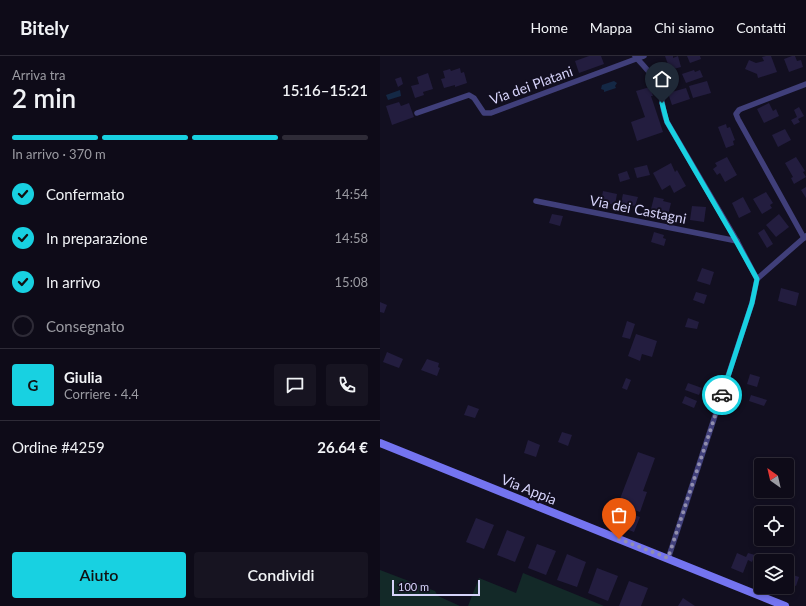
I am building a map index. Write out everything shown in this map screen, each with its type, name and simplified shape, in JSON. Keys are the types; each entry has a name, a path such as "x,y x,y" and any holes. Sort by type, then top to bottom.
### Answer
{"street":[{"path":"636,57 644,56"},
{"path":"636,57 658,85 667,122 757,279"},
{"name":"Via dei Platani","path":"417,114 469,95 474,98 484,113 491,114 636,57"},
{"path":"668,558 752,303 757,279 805,237 736,114 741,109 806,84"},
{"name":"Via dei Castagni","path":"536,201 736,241"},
{"name":"Via Appia","path":"380,443 785,606"}],"green space":[{"path":"380,570 435,591 438,596 460,606 380,606"},
{"path":"523,573 604,606 468,606 479,578 516,593"}],"water":[{"path":"614,81 617,83 615,86 616,88 604,92 604,90 601,89 602,85"},
{"path":"400,90 401,96 388,100 386,95"}],"building":[{"path":"589,56 601,56 604,64 579,73 575,61"},
{"path":"665,56 673,56 673,58 678,56 681,67 670,70"},
{"path":"687,56 700,56 701,59 690,63"},
{"path":"771,56 777,72 758,78 757,74 745,69 749,60 756,63 764,61 762,57"},
{"path":"795,56 797,61 801,60 803,67 789,72 784,59"},
{"path":"460,68 461,73 464,72 467,83 455,87 455,85 444,88 441,79 445,78 443,71 450,69 451,71"},
{"path":"694,70 695,72 700,70 703,77 686,83 682,74"},
{"path":"428,73 433,89 423,92 424,95 415,98 411,86 419,84 417,77"},
{"path":"401,77 403,84 398,87 395,79"},
{"path":"707,81 711,93 693,98 689,86"},
{"path":"650,87 653,96 651,96 663,132 637,141 631,122 645,117 636,91"},
{"path":"686,88 690,99 672,105 668,93"},
{"path":"399,102 401,106 409,103 414,117 392,125 386,106"},
{"path":"769,103 773,111 776,109 779,116 764,123 757,109"},
{"path":"799,107 804,116 798,119 800,122 794,125 791,120 797,117 794,110"},
{"path":"726,124 727,128 730,127 735,140 733,141 734,145 726,148 718,127"},
{"path":"785,129 791,140 778,147 772,135"},
{"path":"727,157 737,175 725,182 720,173 717,175 713,169 717,166 715,163"},
{"path":"796,157 805,171 803,172 806,177 794,184 791,178 793,177 785,163"},
{"path":"671,163 675,172 677,170 686,186 674,193 670,185 662,190 653,173"},
{"path":"647,165 650,175 637,178 634,168"},
{"path":"627,171 630,179 620,182 618,174"},
{"path":"806,187 806,198 801,190"},
{"path":"603,191 617,194 615,205 601,202"},
{"path":"766,192 773,203 770,205 772,208 762,214 753,199"},
{"path":"623,194 638,197 635,206 621,203"},
{"path":"654,197 664,199 663,201 671,203 668,215 651,209"},
{"path":"743,197 751,212 739,218 732,203"},
{"path":"692,206 706,207 704,222 690,220"},
{"path":"552,214 563,216 560,226 549,223"},
{"path":"779,214 789,227 776,237 766,225"},
{"path":"764,229 773,244 767,248 758,233"},
{"path":"654,232 664,235 663,238 666,239 664,246 651,242"},
{"path":"702,268 714,272 710,285 697,281"},
{"path":"781,288 799,293 796,306 778,301"},
{"path":"696,292 707,295 704,304 693,300"},
{"path":"380,302 387,305 384,313 380,312"},
{"path":"688,318 699,322 697,329 685,327"},
{"path":"627,321 635,324 630,339 622,337"},
{"path":"636,334 657,341 652,357 642,354 640,361 628,356"},
{"path":"387,352 403,359 399,368 383,362"},
{"path":"427,359 439,363 438,367 440,368 437,376 421,370"},
{"path":"750,374 760,377 757,387 747,384"},
{"path":"626,378 631,380 627,390 622,388"},
{"path":"688,383 702,388 699,395 685,390"},
{"path":"751,395 767,400 764,406 749,401"},
{"path":"685,396 697,401 694,408 682,403"},
{"path":"468,405 479,409 475,418 464,415"},
{"path":"562,432 572,435 568,446 558,442"},
{"path":"528,440 540,445 536,457 524,453"},
{"path":"638,452 655,458 643,491 647,492 640,512 618,504"},
{"path":"631,514 640,517 634,532 626,529"},
{"path":"476,518 494,525 484,549 466,542"},
{"path":"507,530 525,537 515,562 497,555"},
{"path":"537,544 556,551 546,575 528,568"},
{"path":"737,553 746,557 748,553 754,555 752,562 748,560 743,573 731,568"},
{"path":"567,554 586,562 577,587 557,580"},
{"path":"597,568 618,576 608,601 588,593"},
{"path":"794,575 799,577 796,586 794,585"},
{"path":"629,581 648,588 641,606 619,606"},
{"path":"683,598 695,606 678,606"}],"way so far":[{"path":"619,539 668,558 722,395"}],"route":[{"path":"662,103 663,112 667,122 757,279 752,303 722,395"}]}
